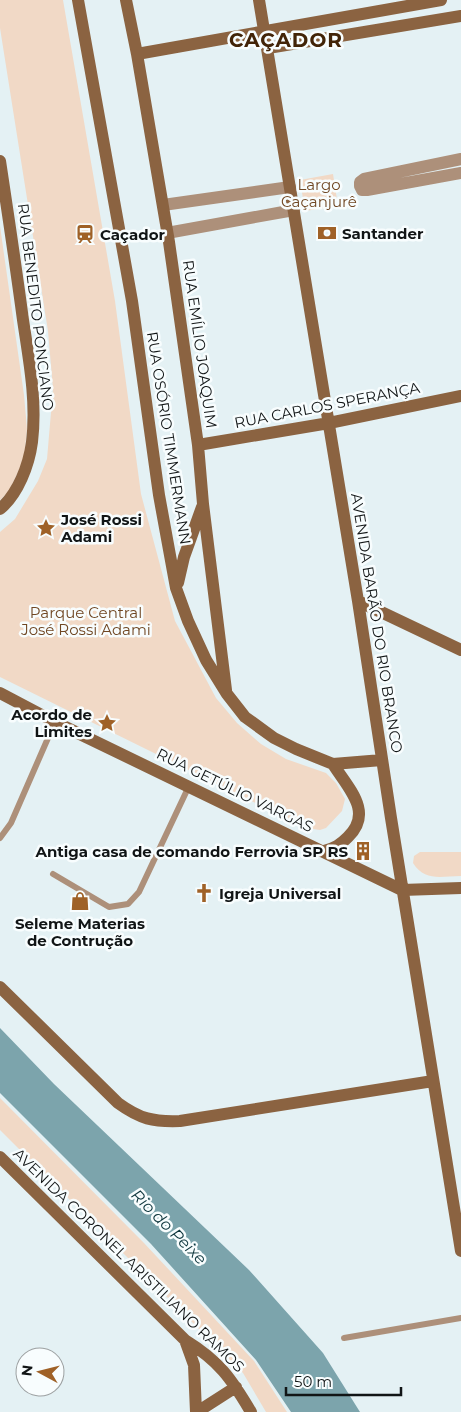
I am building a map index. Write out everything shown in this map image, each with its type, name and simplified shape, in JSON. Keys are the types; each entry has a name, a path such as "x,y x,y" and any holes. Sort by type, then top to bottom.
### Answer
{"main road":[{"name":"RUA OSÓRIO TIMMERMANN","path":"78,0 132,301 159,495 176,588 188,621 206,660 227,694 245,717 274,738 333,764 382,760"},
{"name":"RUA EMÍLIO JOAQUIM","path":"126,0 163,205 198,445 203,504 227,694"},
{"name":"AVENIDA BARÃO DO RIO BRANCO","path":"259,0 358,601 402,890 461,1251"},
{"path":"137,54 441,0"},
{"path":"365,14 368,32"},
{"path":"268,48 461,16"},
{"name":"RUA BENEDITO PONCIANO","path":"0,161 28,352 33,432 30,456 18,485 5,505 0,509"},
{"name":"RUA CARLOS SPERANÇA","path":"198,445 329,423 461,396"},
{"path":"176,588 184,557 203,504"},
{"path":"358,601 461,650"},
{"name":"RUA GETÚLIO VARGAS","path":"0,694 402,890 461,888"},
{"path":"324,851 337,847 354,832 359,821 357,801 333,764"},
{"path":"0,987 118,1103 144,1118 160,1122 180,1121 433,1081"},
{"name":"AVENIDA CORONEL ARISTILIANO RAMOS","path":"0,1157 185,1340 207,1354 223,1370 236,1386 251,1412"},
{"path":"185,1340 194,1365 196,1412"},
{"path":"196,1412 236,1386"}],"street":[{"path":"461,159 364,179 360,182 360,186 362,190 367,190 461,173"},
{"path":"163,205 290,187"},
{"path":"167,233 294,210"}],"lane":[{"path":"0,838 11,823 55,722"},
{"path":"54,874 109,906 128,904 139,892 189,786"},
{"path":"344,1338 461,1318"}],"green space":[{"name":"Parque Central José Rossi Adami","path":"0,0 63,0 115,301 141,494 175,621 216,698 237,723 261,744 286,759 326,773 336,783 345,799 342,811 326,828 320,830 306,828 0,677 0,532 15,519 38,481 47,459 53,389 48,331 0,28"},
{"name":"Largo Caçanjurê","path":"333,174 338,206 305,211 300,180"},
{"path":"0,226 24,395 27,429 24,459 9,491 0,500"},
{"path":"420,852 461,852 461,876 434,877 423,873 413,863 414,856"},
{"path":"0,1098 144,1243 254,1361 287,1412 266,1412 243,1373 0,1130"}],"water":[{"name":"Rio do Peixe","path":"0,1028 54,1084 249,1270 323,1353 360,1412 291,1412 256,1360 151,1244 0,1093"}],"place":[{"name":"Santander","path":"327,233"},
{"name":"Caçador","path":"85,234"},
{"name":"José Rossi Adami","path":"46,528"},
{"name":"Acordo de Limites","path":"107,723"},
{"name":"Antiga casa de comando Ferrovia SP RS","path":"363,851"},
{"name":"Igreja Universal","path":"204,893"},
{"name":"Seleme Materias de Contrução","path":"80,901"}],"district":[{"name":"CAÇADOR","path":"286,40"}]}
